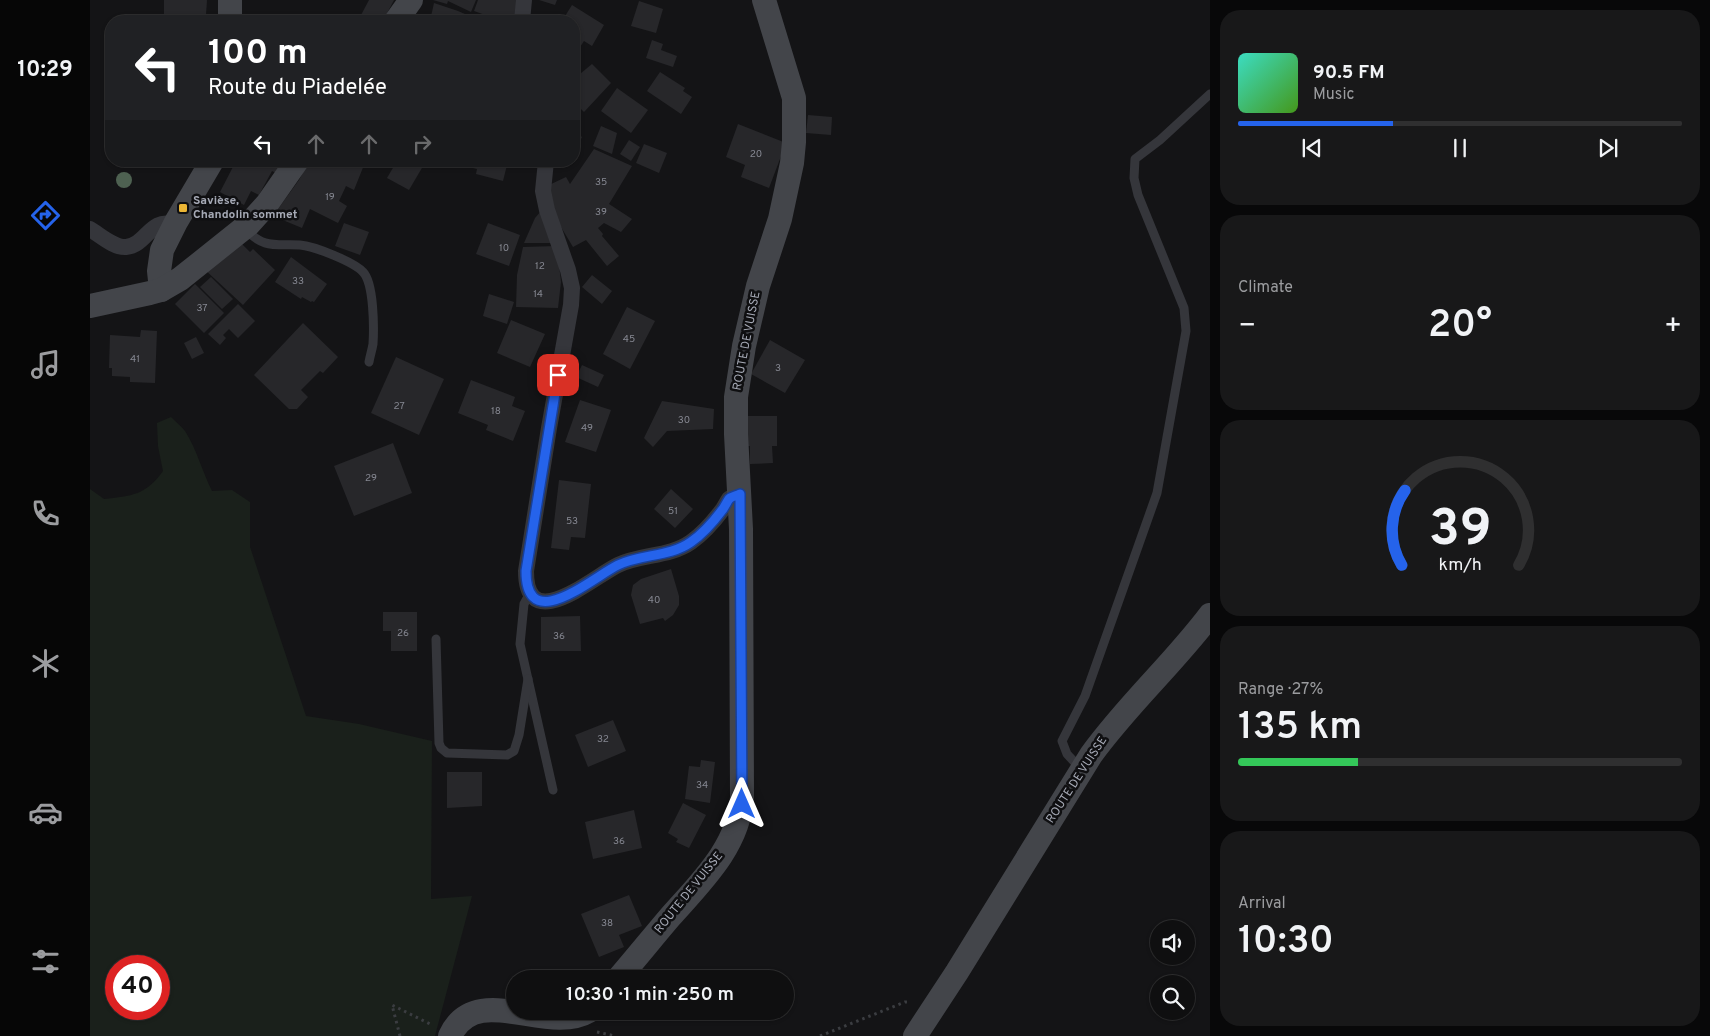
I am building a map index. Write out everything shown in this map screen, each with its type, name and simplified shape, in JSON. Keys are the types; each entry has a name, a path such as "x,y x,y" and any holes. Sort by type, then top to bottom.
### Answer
{"street":[{"path":"230,0 230,15"},
{"path":"400,15 411,0"},
{"path":"523,15 524,0"},
{"name":"ROUTE DE VUISSE","path":"626,970 716,864 739,820 742,797 740,494 736,434 736,397 744,346 758,286 780,220 792,164 794,142 794,98 764,0"},
{"path":"161,290 159,271 162,250 174,225 208,167"},
{"path":"90,306 161,290 180,279 244,228 267,204 293,167"},
{"path":"545,167 543,192 547,210 560,243 572,288 571,305 526,571 526,585 530,593 536,599 558,600 568,596 619,564 683,547 707,530 728,500 740,494"},
{"path":"90,229 117,245 125,247 136,244 158,224 169,223 174,225"},
{"name":"ROUTE DE VUISSE","path":"915,1036 1081,770 1113,726 1183,649 1210,615"},
{"path":"450,1035 463,1019 478,1012 506,1014"},
{"path":"544,1020 558,1022 568,1020"}],"lane":[{"path":"1081,770 1067,754 1062,741 1085,696 1158,493 1186,331 1184,308 1138,195 1134,178 1135,159 1160,140 1210,94"},
{"path":"244,228 253,238 266,244 313,247 333,255 363,272 370,283 372,312 373,343 369,362"},
{"path":"530,593 524,604 520,644 553,790"},
{"path":"436,639 438,743 447,753 507,755 514,751 528,680"}],"path":[{"path":"820,1036 905,1002 926,1002 936,1005"},
{"path":"400,1036 392,1005 450,1035"}],"shaded area":[{"path":"171,417 185,431 212,491 232,490 250,502 250,547 306,716 359,724 432,741 431,899 472,896 435,1036 90,1036 90,489 104,499 123,497 144,490 163,471 158,446 157,423"}],"building":[{"path":"164,0 207,0 206,15 164,15"},
{"path":"369,0 394,0 386,15 361,15"},
{"path":"433,0 476,0 471,12 448,1 447,4"},
{"path":"478,0 519,0 516,15 485,15 474,11"},
{"path":"539,0 557,0 555,5"},
{"path":"639,1 663,9 656,33 631,26"},
{"path":"434,3 467,15 431,15"},
{"path":"572,5 604,25 592,46 584,41 580,47 580,15 566,15"},
{"path":"652,40 663,44 661,50 677,56 673,67 646,58"},
{"path":"592,64 611,83 584,112 580,108 580,74"},
{"path":"660,72 685,88 683,91 692,97 681,114 647,91"},
{"path":"617,88 648,110 631,133 601,111"},
{"path":"808,115 832,117 831,135 806,133"},
{"path":"738,124 786,143 769,188 741,177 745,165 726,157"},
{"path":"601,126 617,133 612,154 593,146"},
{"path":"629,140 640,147 631,161 620,154"},
{"path":"644,144 667,153 659,173 636,163"},
{"path":"594,149 632,166 609,204 632,219 621,232 604,223 598,228 603,234 602,236 619,256 607,266 586,240 573,247 558,222 547,186 566,177 570,184"},
{"path":"233,167 279,167 276,173 272,171 259,195 251,191 244,205 220,192"},
{"path":"306,167 363,167 354,190 346,186 339,201 347,206 338,223 310,209 302,228 273,216 299,180"},
{"path":"393,167 422,167 409,190 387,178"},
{"path":"506,167 503,181 476,174 477,169 473,168"},
{"path":"542,210 553,243 524,243 535,218"},
{"path":"344,223 369,232 360,255 335,246"},
{"path":"488,223 520,235 509,266 476,254"},
{"path":"239,241 250,252 253,249 275,270 243,305 203,268"},
{"path":"557,246 561,282 558,308 516,307 517,275 523,247"},
{"path":"291,257 327,284 314,302 302,297 301,299 275,282"},
{"path":"592,275 612,291 602,304 582,287"},
{"path":"211,277 233,299 222,309 200,287"},
{"path":"195,284 224,313 204,333 175,304"},
{"path":"489,294 514,302 507,324 483,316"},
{"path":"238,304 255,321 238,338 229,329 223,335 226,338 220,345 208,334"},
{"path":"627,307 655,321 630,369 603,354"},
{"path":"511,320 545,334 530,367 497,353"},
{"path":"303,323 338,357 323,373 320,371 301,390 308,397 297,409 289,409 254,375"},
{"path":"141,330 157,331 155,383 130,382 130,377 112,376 112,368 109,368 110,335 140,337"},
{"path":"196,337 204,353 192,359 184,343"},
{"path":"770,340 805,360 785,393 751,374"},
{"path":"396,357 444,379 419,435 371,413"},
{"path":"582,365 604,375 598,387 576,377"},
{"path":"471,380 515,397 512,406 525,411 513,441 486,430 488,425 458,413"},
{"path":"580,400 611,410 596,452 565,442"},
{"path":"662,401 714,409 713,429 667,431 653,447 644,438"},
{"path":"743,416 777,416 777,446 772,446 773,463 750,464 750,446 744,446"},
{"path":"393,443 412,493 354,516 334,466"},
{"path":"559,480 591,484 585,538 571,537 569,550 551,548"},
{"path":"671,489 693,509 675,528 654,509"},
{"path":"671,569 679,596 679,605 673,615 665,621 663,618 640,624 631,595 633,585 641,579"},
{"path":"383,612 417,612 417,651 391,651 391,631 383,631"},
{"path":"580,616 581,651 541,651 541,617"},
{"path":"613,720 626,751 588,767 575,735"},
{"path":"701,760 715,762 710,803 685,799 689,766 700,767"},
{"path":"447,772 482,772 482,806 447,808"},
{"path":"683,803 706,815 689,848 676,842 678,839 668,833"},
{"path":"634,810 642,848 593,859 585,822"},
{"path":"629,895 642,926 619,935 624,947 599,957 581,914"}],"place":[{"name":"Savièse, Chandolin sommet","path":"183,208"}],"route":[{"path":"558,375 526,571 526,585 536,599 558,600 568,596 619,564 683,547 707,530 725,507 728,500 740,494 742,804"}]}
